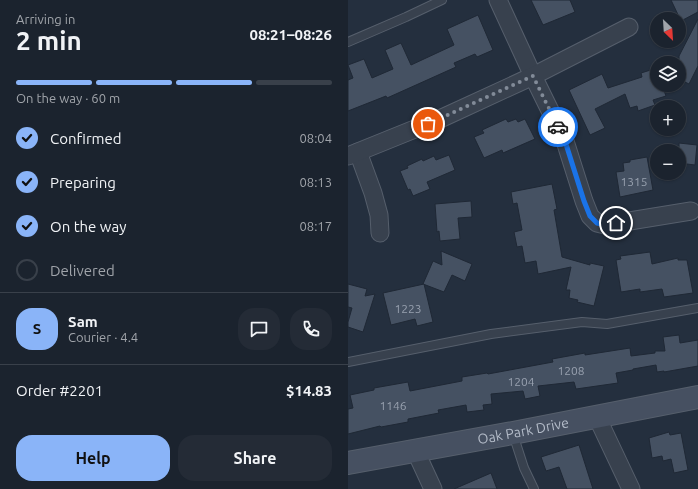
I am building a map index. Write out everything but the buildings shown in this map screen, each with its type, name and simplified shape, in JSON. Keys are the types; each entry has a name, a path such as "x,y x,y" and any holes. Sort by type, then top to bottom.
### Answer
{"street":[{"path":"498,0 565,141 590,216 597,223 601,224 691,211"},
{"path":"380,233 379,215 373,192 353,154 442,118 533,76 629,27"},
{"name":"Oak Park Drive","path":"348,463 698,397"},
{"path":"597,417 631,489"},
{"path":"415,450 433,489"}],"lane":[{"path":"348,42 378,30 442,0"},
{"path":"348,362 491,334 582,322 607,324 698,308"},
{"path":"513,433 524,468 534,489"}],"way so far":[{"path":"428,124 533,76 558,127"}],"route":[{"path":"558,127 565,141 590,216 597,223 605,225 616,223"}]}
